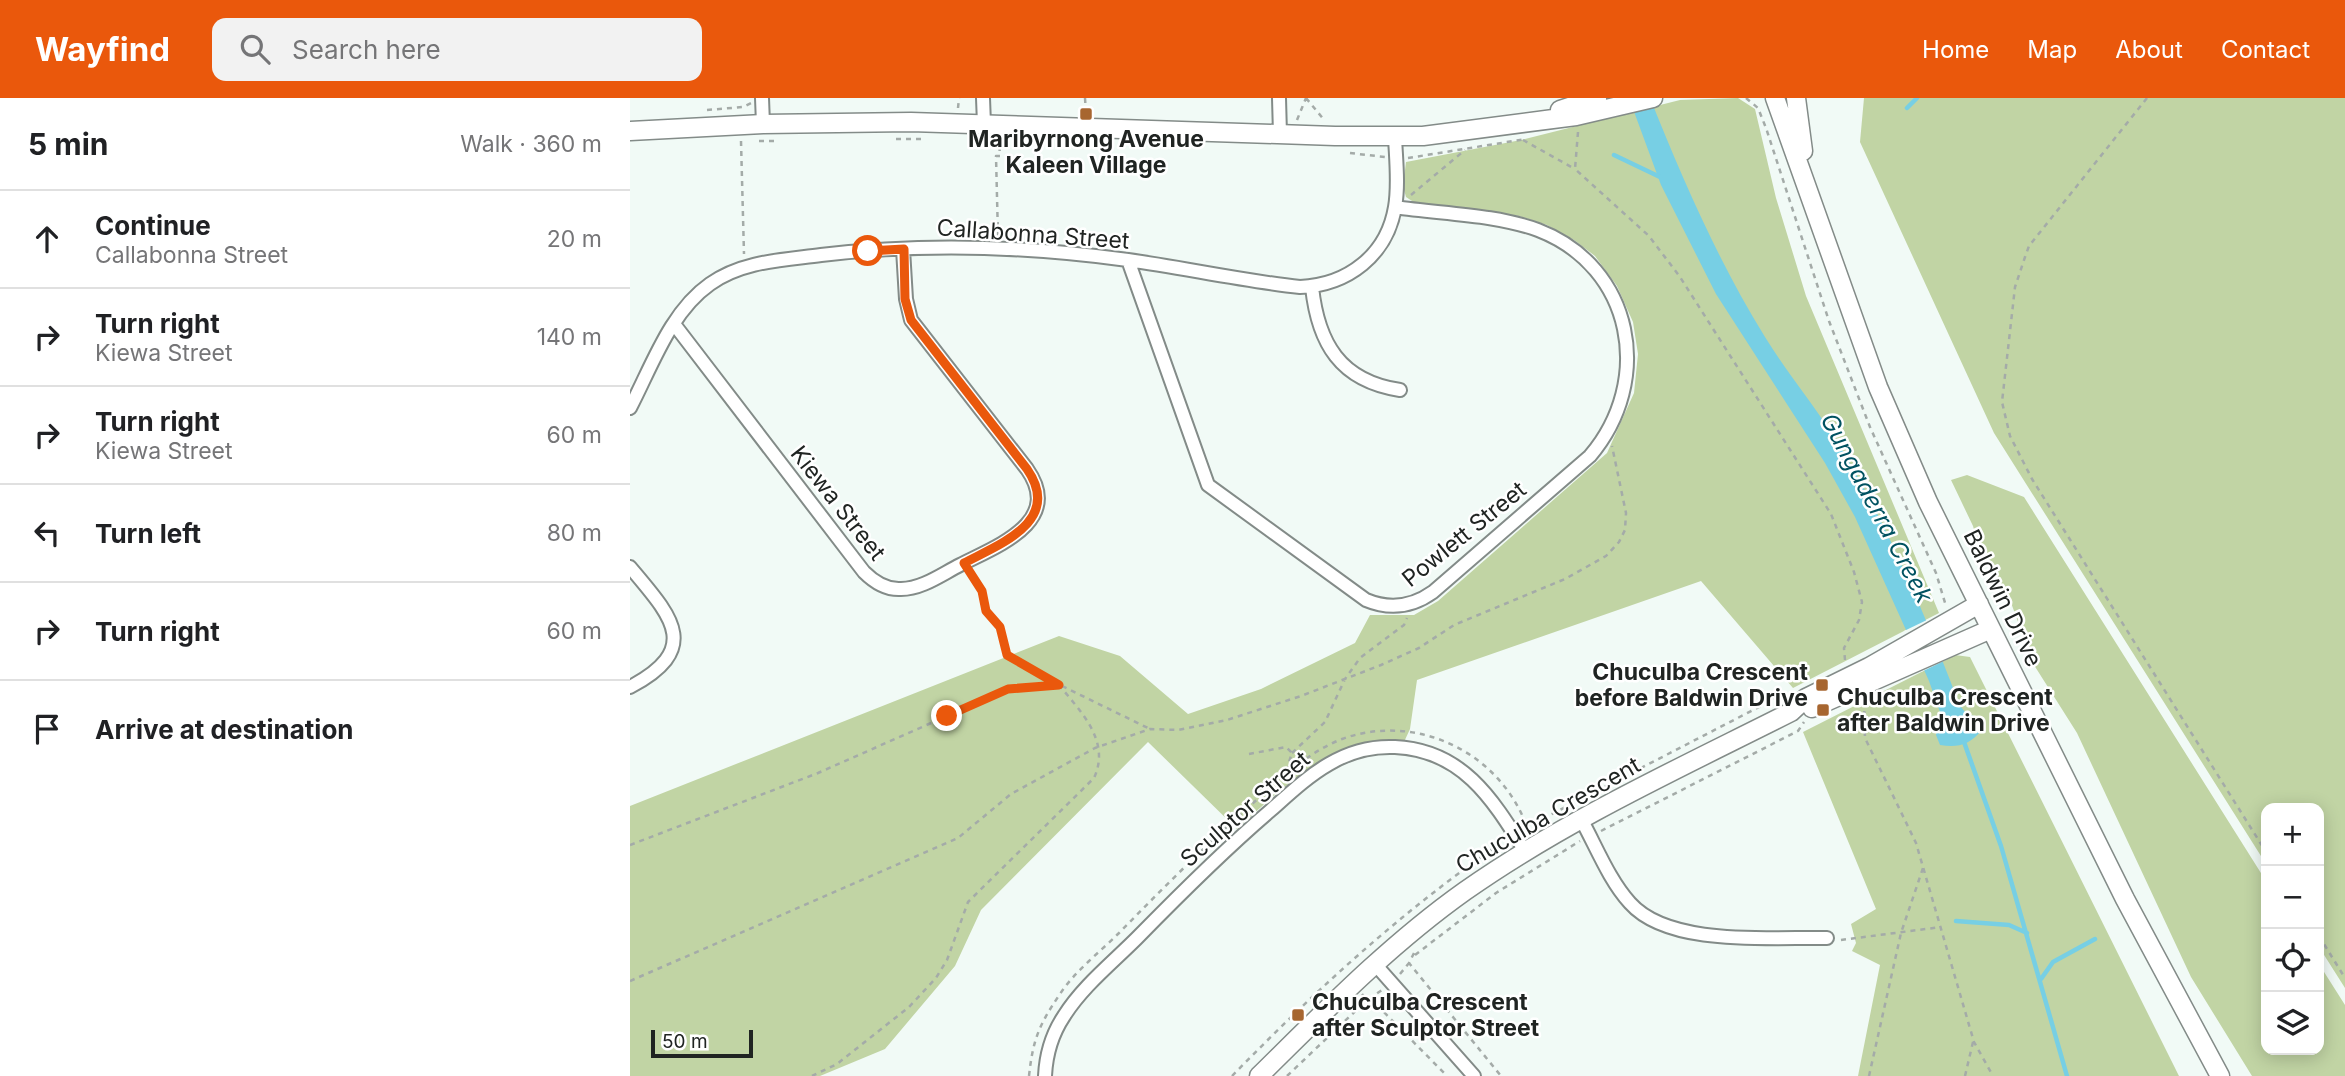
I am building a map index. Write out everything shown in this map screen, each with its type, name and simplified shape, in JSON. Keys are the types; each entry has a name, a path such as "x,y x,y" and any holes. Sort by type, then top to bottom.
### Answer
{"street":[{"path":"983,98 984,124"},
{"path":"1279,98 1280,134"},
{"path":"630,131 763,124 984,124 1395,137 1479,131 1541,119 1601,103 1653,98"},
{"name":"Baldwin Drive","path":"1775,98 1878,387 1928,502 2125,899 2220,1076"},
{"name":"Baldwin Drive","path":"1796,98 1811,204"},
{"path":"762,100 763,124"},
{"path":"1541,119 1576,116 1601,103"},
{"name":"Callabonna Street","path":"630,408 674,324 690,302 710,284 748,266 832,254 904,249 1016,249 1128,260 1289,286 1312,286 1345,277 1371,257 1384,239 1397,207 1395,137"},
{"name":"Powlett Street","path":"1128,260 1208,485 1358,595 1374,603 1401,606 1426,597 1580,466 1608,432 1626,386 1626,336 1612,295 1586,260 1556,239 1523,226 1397,207"},
{"name":"Kiewa Street","path":"674,324 869,578 890,589 906,589 964,563 1024,530 1035,511 1036,489 1027,469 911,320 905,299 904,249"},
{"path":"1312,286 1320,329 1338,360 1366,381 1400,390"},
{"path":"630,567 667,613 673,634 665,662 655,673 630,687"},
{"name":"Chuculba Crescent","path":"1906,655 1943,618 1979,604"},
{"name":"Chuculba Crescent","path":"1259,1076 1374,963 1462,893 1525,851 1581,819 1791,712 1811,709 1906,655 1951,645 1991,629"},
{"name":"Sculptor Street","path":"1045,1076 1051,1042 1071,1006 1222,853 1327,765 1366,750 1406,748 1433,754 1458,766 1479,783 1525,851"},
{"path":"1581,819 1629,902 1661,926 1685,933 1827,939"},
{"path":"1374,963 1474,1076"}],"path":[{"path":"958,108 959,98"},
{"path":"1085,98 1086,114"},
{"path":"1297,120 1306,98 1325,121"},
{"path":"1746,98 1758,108 1766,128 1829,321 1870,427 1945,596 1943,618"},
{"path":"2147,98 2029,246 2015,288 2002,402 2010,436 2032,479 2261,844"},
{"path":"706,110 762,100"},
{"path":"1575,169 1578,129 1576,116"},
{"path":"893,139 932,139"},
{"path":"1523,140 1575,169 1649,236 1680,277 1831,514 1854,572 1862,602 1859,620 1844,648 1864,701 1865,738 1916,843 1973,1040 1993,1076"},
{"path":"730,142 741,141 744,257"},
{"path":"754,141 779,141"},
{"path":"998,240 996,156 1000,156 999,141"},
{"path":"1397,207 1465,150"},
{"path":"630,981 958,838 1011,794 1099,746 1150,729 1178,730 1227,720 1345,679 1419,648 1454,625 1565,579 1606,556 1619,542 1625,530 1626,513 1608,432"},
{"path":"964,563 982,591 986,611 1000,627 1007,655 1059,685 1150,729"},
{"path":"1300,785 1289,772 1292,753 1325,722 1345,679 1360,659 1404,625 1410,612 1402,614"},
{"path":"812,1076 837,1064 870,1041 909,1007 936,978 947,960 968,902 1094,778 1101,759 1099,746 1089,722 1059,685"},
{"path":"630,845 818,773 1008,689 1059,685"},
{"path":"1501,1076 1409,963 1415,954 1496,893 1590,836 1798,731 1809,718"},
{"path":"1029,1076 1033,1038 1062,991 1206,846 1289,772 1324,748 1357,734 1397,730 1438,738 1484,765 1505,789 1527,827"},
{"path":"1249,754 1286,747 1292,753"},
{"path":"1869,1076 1901,933 1923,868"},
{"path":"1390,925 1415,954"},
{"path":"1827,939 1847,941 1941,928"},
{"path":"2324,944 2345,978"},
{"path":"1287,1076 1350,1013 1369,999 1447,1076"},
{"path":"1965,1076 1973,1040"}],"green space":[{"path":"1738,98 1755,109 1776,198 1806,296 1939,613 1793,688 1701,581 1417,680 1410,729 1404,742 1379,742 1334,756 1313,767 1273,796 1237,829 1148,742 981,910 955,966 885,1049 820,1076 630,1076 630,806 1059,636 1120,656 1188,714 1261,689 1355,643 1370,615 1414,615 1438,601 1607,453 1634,393 1638,354 1633,322 1617,286 1595,256 1547,225 1519,216 1415,203 1406,197 1403,186 1406,162 1521,140 1680,100"},
{"path":"1864,98 2345,98 2345,988 2324,955 2324,803 2261,803 2261,856 1994,433 1860,142"},
{"path":"1967,475 2024,497 2261,873 2261,1055 2324,1055 2324,972 2345,1005 2345,1076 2252,1076 2191,977 2077,733 2034,665 2007,592 1981,554 1973,526 1951,480"},
{"path":"1955,655 1970,657 2179,1076 1858,1076 1880,965 1852,951 1856,943 1851,924 1876,909 1803,732"}],"water":[{"name":"Gungaderra Creek","path":"1629,98 1650,98 1688,190 1732,279 1765,337 1834,436 1860,481 1907,576 1960,706 1966,713 1976,717 1982,730 1968,742 1958,746 1940,745 1936,735 1940,712 1929,681 1855,517 1825,463 1716,294 1661,185"}],"pier":[{"path":"1929,619 1946,660 1921,672 1904,631"}],"waterway":[{"path":"1907,108 1917,98"},
{"path":"1614,155 1660,177"},
{"name":"Gungaderra Creek","path":"1964,742 2001,846 2067,1076"},
{"path":"1956,921 2009,925 2027,933"},
{"path":"2041,979 2053,962 2095,939"}],"place":[{"name":"Maribyrnong Avenue Kaleen Village","path":"1086,114"},
{"name":"Chuculba Crescent before Baldwin Drive","path":"1822,685"},
{"name":"Chuculba Crescent after Baldwin Drive","path":"1823,710"},
{"name":"Chuculba Crescent after Sculptor Street","path":"1298,1015"}],"route":[{"path":"868,251 904,249 905,299 911,320 1027,469 1036,489 1035,511 1024,530 964,563 982,591 986,611 1000,627 1007,655 1059,685 1041,684 1008,689 947,716"}]}
